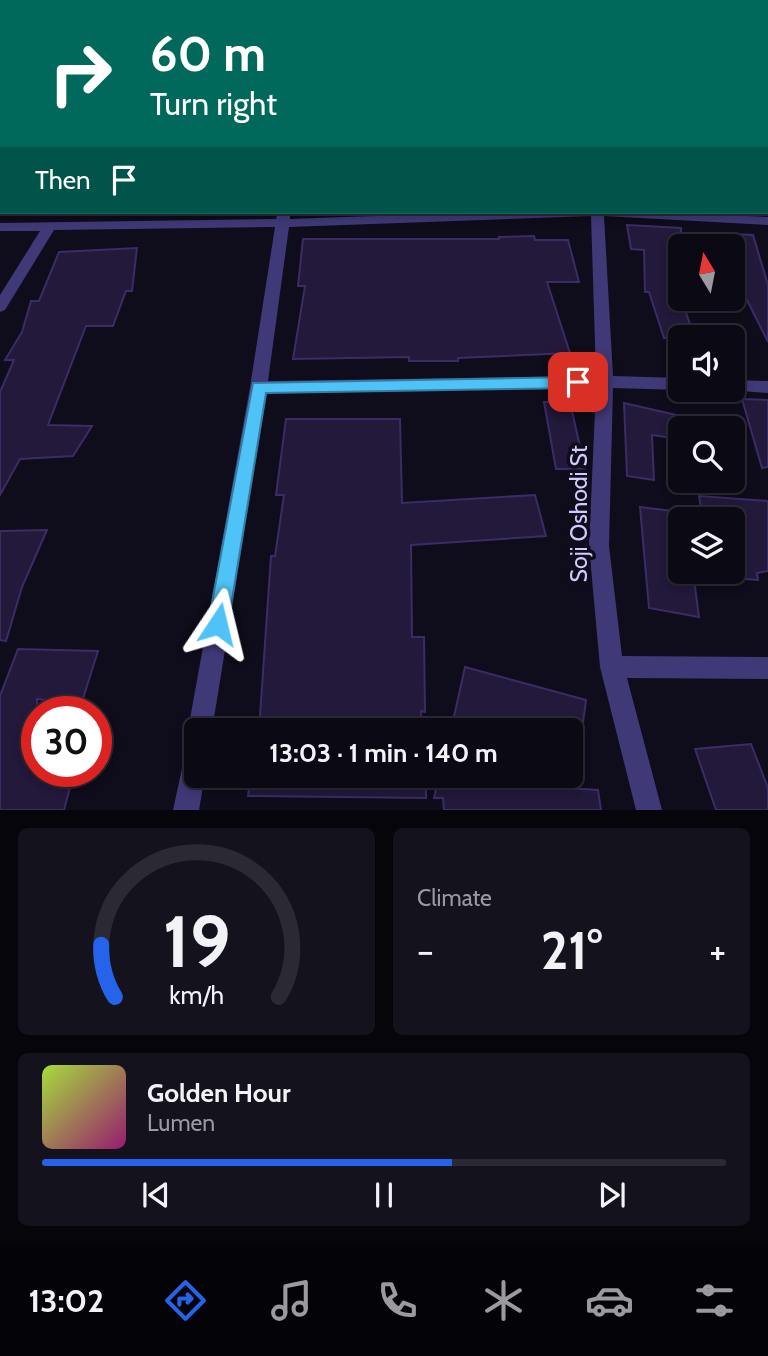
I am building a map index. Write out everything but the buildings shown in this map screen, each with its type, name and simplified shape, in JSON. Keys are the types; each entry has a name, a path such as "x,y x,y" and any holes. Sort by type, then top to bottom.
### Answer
{"street":[{"path":"0,227 50,226 92,218 471,214"},
{"name":"Soji Oshodi St","path":"597,214 605,382 599,546 612,667 649,810"},
{"path":"635,214 768,221"},
{"path":"202,718 259,387 283,217"},
{"path":"0,307 50,226"},
{"path":"259,387 605,382 668,384"},
{"path":"745,386 768,387"},
{"path":"612,667 768,668"},
{"path":"186,810 190,788"}],"route":[{"path":"218,624 259,387 578,382"}]}
